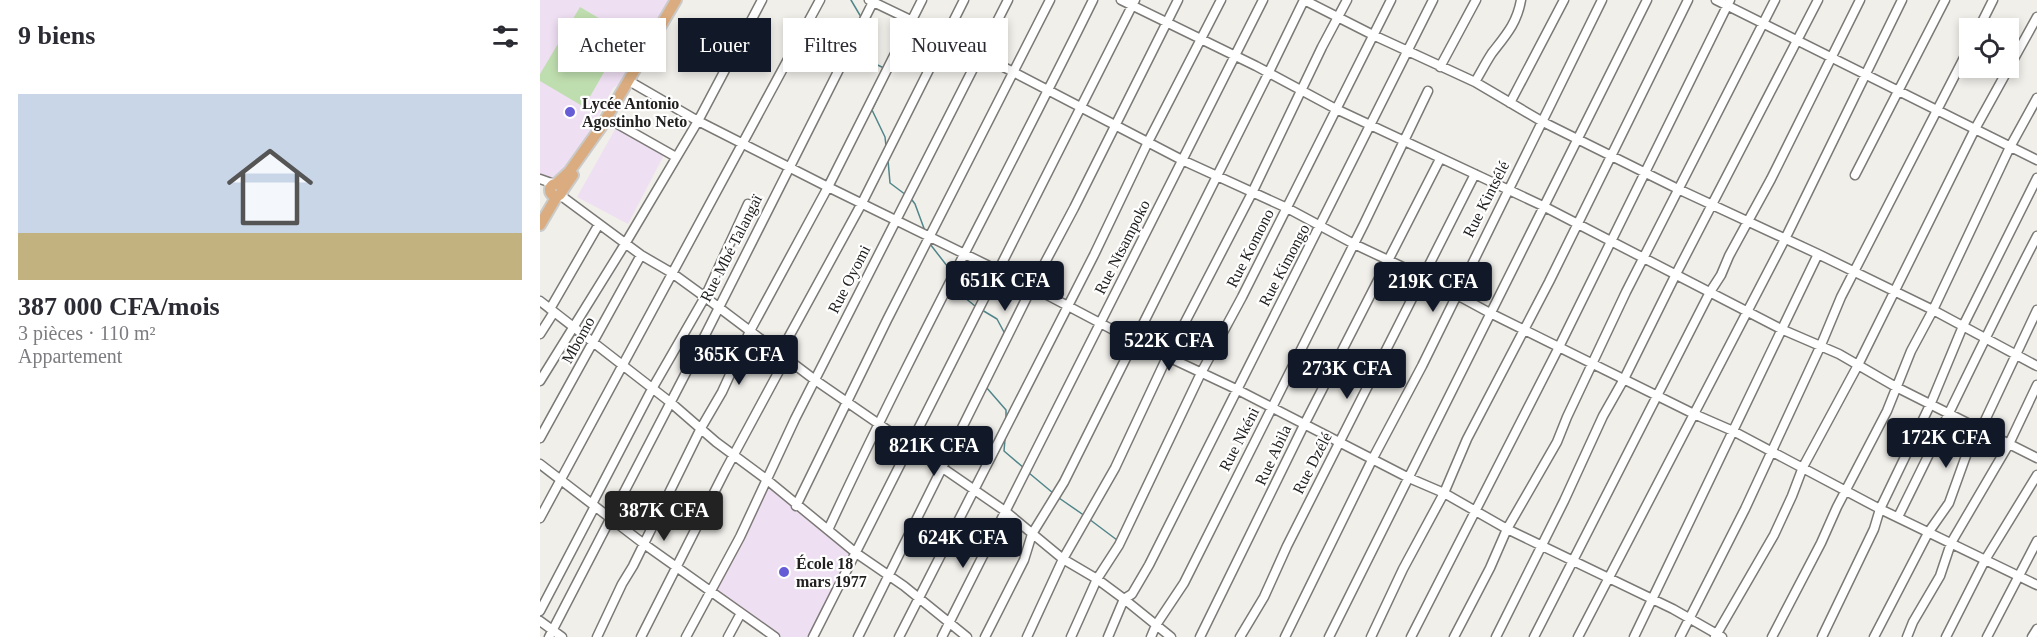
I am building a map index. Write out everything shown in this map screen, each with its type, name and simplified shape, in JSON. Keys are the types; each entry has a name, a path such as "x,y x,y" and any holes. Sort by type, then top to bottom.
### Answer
{"main road":[{"path":"540,213 607,118 676,0"},
{"path":"540,225 556,191"}],"street":[{"path":"540,381 698,121 762,0"},
{"path":"540,518 820,0"},
{"path":"913,18 922,0"},
{"path":"955,18 964,0"},
{"name":"Rue Oyomi","path":"999,18 1008,0"},
{"path":"796,506 1050,0"},
{"path":"828,530 878,423 1093,0"},
{"path":"1121,0 1134,3 1167,23 1269,72 1336,109 1543,206 1781,329 1821,345 1896,387 2037,458"},
{"path":"858,637 1178,0"},
{"path":"899,637 1221,0"},
{"name":"Rue Ntsampoko","path":"942,637 1263,0"},
{"path":"985,637 1024,560 1032,534 1064,482 1304,0 1475,82 1543,122 1678,189 1933,310 2037,366"},
{"path":"1027,637 1064,559 1114,468 1167,357 1252,193 1347,0"},
{"name":"Rue Komono","path":"1071,637 1097,579 1119,545 1201,373 1391,0"},
{"name":"Rue Kimongo","path":"1108,637 1124,599 1132,594 1149,565 1433,0"},
{"path":"1440,67 1476,0"},
{"path":"1475,82 1519,15 1521,0"},
{"path":"1510,103 1564,0"},
{"name":"Rue Kintsélé","path":"1285,637 1372,460 1422,366 1602,0"},
{"path":"1329,637 1647,0"},
{"path":"1371,637 1403,569 1444,493 1467,440 1688,0"},
{"path":"1716,0 1729,3 1763,25 2037,160"},
{"path":"1454,637 1490,568 1507,529 1557,442 1643,258 1775,0"},
{"path":"1496,637 1603,416 1818,0"},
{"path":"1534,637 1860,0"},
{"path":"1578,637 1785,239 1902,0"},
{"path":"1855,175 1945,0"},
{"path":"1984,18 1993,0"},
{"path":"872,1 908,18"},
{"name":"Rue Mbé Talangaï","path":"551,633 872,1"},
{"path":"813,637 1134,3"},
{"path":"1411,637 1559,346 1729,3"},
{"path":"630,81 698,121 930,238 999,270 1134,341 1236,389 1372,460 1444,493 1507,529 1652,598 1718,636 1774,535 1803,467 1858,365 1975,129 2037,17"},
{"path":"597,637 622,584 722,392 750,331 828,187 890,64"},
{"path":"1680,637 1772,452 1841,297 1959,67"},
{"path":"1008,70 1182,160 1287,208 1523,330 1733,431 1928,533 2037,585"},
{"path":"641,637 928,72"},
{"name":"Rue Oyomi","path":"686,637 712,591 815,380 971,72"},
{"name":"Rue Nkéni","path":"1151,637 1156,625 1184,583 1428,91"},
{"path":"1772,637 1821,543 1845,489 1887,411 1911,351 1933,310 2010,147 2037,98"},
{"path":"607,118 676,157"},
{"name":"Rue Abila","path":"1200,637 1304,425 1440,159"},
{"name":"Rue Dzélé","path":"1240,637 1264,597 1287,546 1474,174"},
{"path":"1822,637 1874,529 1880,508 1930,403 1963,326 2037,178"},
{"path":"540,180 640,255 672,273 718,306 815,380 1005,511 1064,559 1097,579 1171,637"},
{"path":"540,611 652,389 705,297 748,204"},
{"path":"540,334 599,224"},
{"path":"1898,516 2037,236"},
{"path":"1634,637 1818,254"},
{"name":"Mbomo","path":"540,438 640,255"},
{"path":"540,301 670,402 796,506 967,637"},
{"path":"1874,637 1928,533 1949,503 1967,453 1981,429 2037,310"},
{"path":"1907,637 1913,622 1940,576 1951,543 2009,444 2037,385"},
{"path":"540,464 644,544 775,637"},
{"path":"1946,637 1985,560 2037,475"},
{"path":"1987,637 2037,541"},
{"path":"728,637 741,613"},
{"path":"540,621 551,633 562,637"},
{"path":"2032,637 2037,629"}],"shaded area":[{"name":"Lycée Antonio Agostinho Neto","path":"540,0 669,0 659,18 558,18 558,72 628,72 623,81 613,88 563,175 551,180 540,175"},
{"path":"617,126 665,153 628,224 577,197"},
{"name":"École 18 mars 1977","path":"768,485 852,554 810,637 781,637 716,591"}],"green space":[{"path":"580,7 599,18 573,18"},
{"path":"558,44 558,72 604,72 584,107 540,81 540,74"}],"waterway":[{"path":"851,0 861,17"},
{"path":"878,65 884,68"},
{"path":"883,87 872,110 885,137 886,146"},
{"path":"888,160 890,183 906,195"},
{"path":"912,200 925,231"},
{"path":"930,244 951,271"},
{"path":"955,280 959,293 975,306"},
{"path":"982,310 997,319 1005,334"},
{"path":"986,387 1006,410 1006,420"},
{"path":"1005,439 1004,451 1024,468"},
{"path":"1029,473 1053,493"},
{"path":"1059,498 1085,516"},
{"path":"1089,519 1117,540"}],"place":[{"name":"Lycée Antonio Agostinho Neto","path":"570,112"},
{"name":"École 18 mars 1977","path":"784,572"}]}
